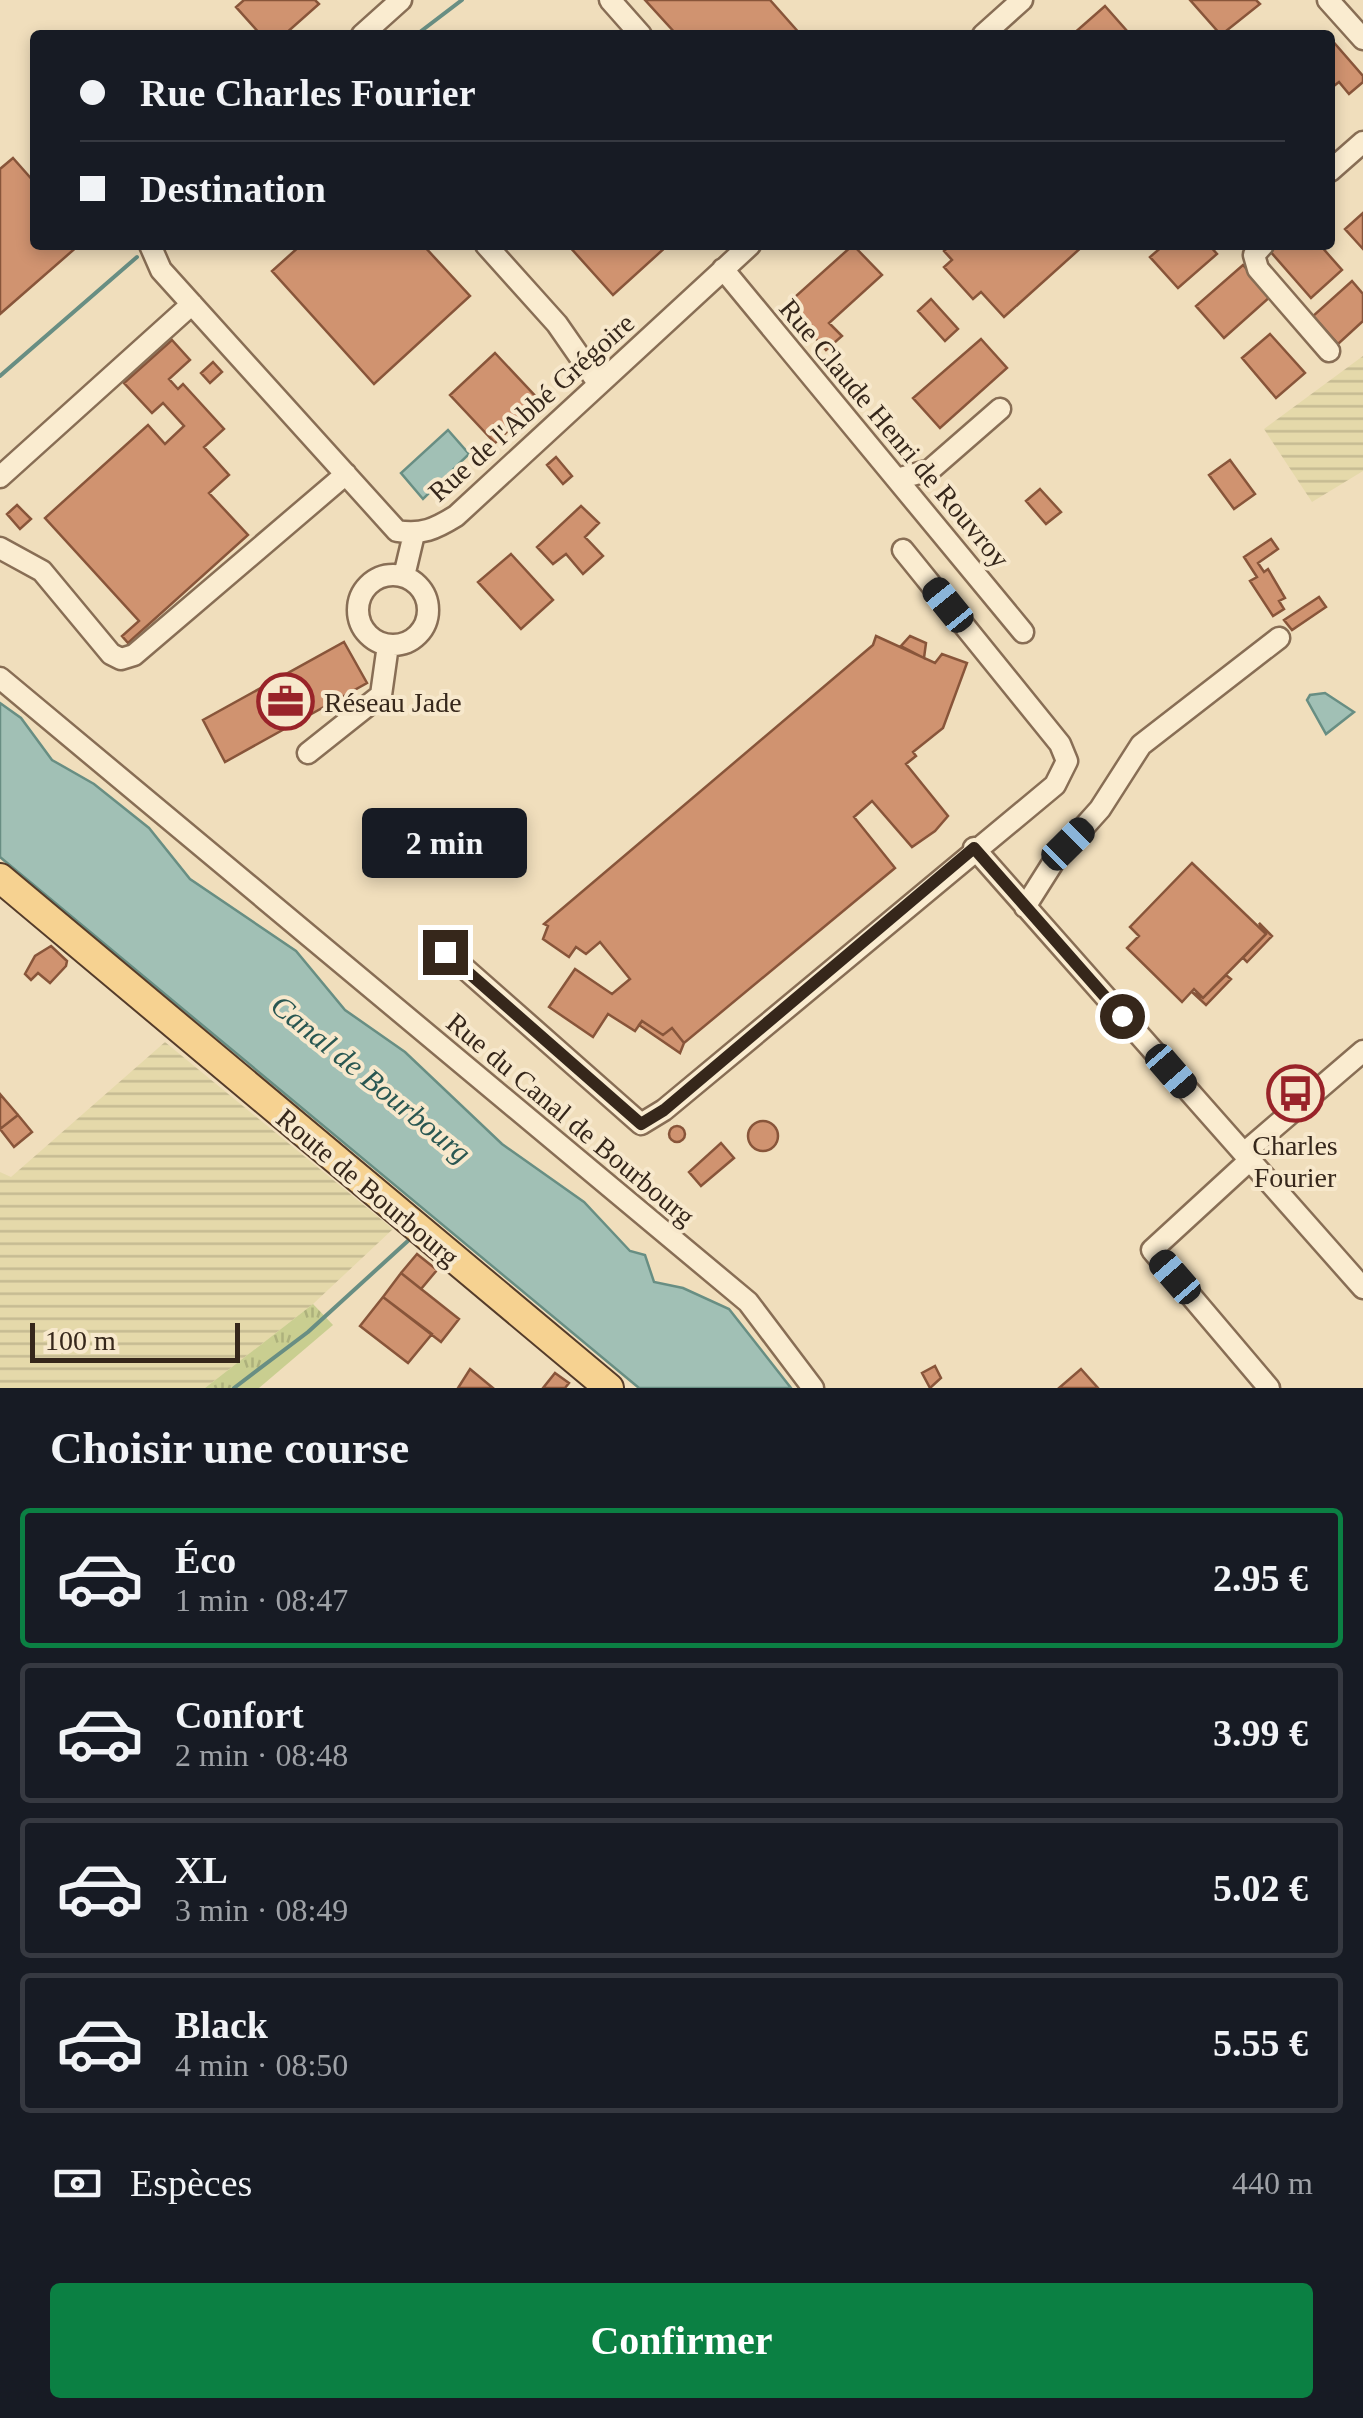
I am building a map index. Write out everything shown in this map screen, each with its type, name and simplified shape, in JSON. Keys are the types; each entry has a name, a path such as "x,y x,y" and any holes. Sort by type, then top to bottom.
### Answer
{"main road":[{"name":"Route de Bourbourg","path":"0,878 609,1388"},
{"name":"Route de Bourbourg","path":"0,892 126,986"}],"street":[{"path":"368,30 402,0"},
{"path":"610,0 637,30"},
{"path":"989,30 1022,0"},
{"path":"1328,0 1363,39"},
{"path":"1335,167 1363,142"},
{"name":"Rue de l'Abbé Grégoire","path":"152,250 162,270 397,531 414,534 433,530 456,516 745,250"},
{"path":"490,250 557,324 598,383"},
{"path":"1259,250 1254,256 1258,269 1329,351"},
{"name":"Rue Claude Henri de Rouvroy","path":"724,269 1024,632"},
{"path":"0,477 192,304"},
{"path":"897,479 930,470 1000,409"},
{"path":"0,548 42,571 111,654 121,658 134,654 346,474"},
{"path":"404,576 414,534"},
{"path":"445,952 641,1124 664,1110 1060,780 1066,755 903,550"},
{"path":"404,576 421,588 428,619 408,642 388,645 368,634 361,624 359,602 375,580 404,576"},
{"path":"1026,907 1056,858 1100,809 1134,752 1279,638"},
{"path":"308,753 382,696 388,645"},
{"name":"Rue du Canal de Bourbourg","path":"0,678 748,1302 780,1339 813,1388"},
{"path":"974,848 1363,1288"},
{"path":"1270,1388 1152,1250 1362,1053"}],"shaded area":[{"path":"1363,356 1363,471 1312,502 1264,429"},
{"path":"165,1042 393,1229 313,1304 205,1388 0,1388 0,1172 11,1177"}],"green space":[{"path":"313,1304 333,1325 259,1388 205,1388"}],"water":[{"path":"448,430 469,454 423,499 401,473"},
{"path":"1325,693 1354,712 1326,734 1307,700 1310,695"},
{"name":"Canal de Bourbourg","path":"0,703 21,718 52,760 94,784 149,828 190,879 296,951 345,1010 405,1052 502,1144 584,1202 630,1251 645,1255 654,1282 683,1288 729,1309 791,1388 639,1388 0,857"}],"building":[{"path":"244,0 315,0 319,4 290,30 257,30 236,7"},
{"path":"645,0 770,0 797,30 672,30"},
{"path":"1190,0 1256,0 1260,4 1227,30 1217,30"},
{"path":"1105,6 1126,30 1078,30"},
{"path":"1335,44 1363,76 1363,82 1349,94 1339,82 1335,85"},
{"path":"13,158 30,177 30,250 73,250 0,314 0,169"},
{"path":"1363,213 1363,249 1345,229"},
{"path":"295,250 428,250 470,296 374,384 272,271"},
{"path":"572,250 662,250 613,295"},
{"path":"847,250 858,250 882,275 829,323 842,336 826,350 786,305"},
{"path":"1078,250 1004,317 981,292 973,299 944,267 952,260 944,251"},
{"path":"1158,250 1213,250 1217,254 1178,288 1150,257"},
{"path":"1269,250 1324,250 1342,270 1311,298"},
{"path":"1243,265 1271,296 1224,338 1196,306"},
{"path":"1352,281 1363,294 1363,321 1338,344 1313,316"},
{"path":"931,299 958,329 945,341 918,311"},
{"path":"1270,334 1305,373 1276,398 1242,358"},
{"path":"981,339 1007,368 940,428 913,398"},
{"path":"172,340 190,360 169,379 178,389 183,384 224,429 204,447 229,475 209,493 248,535 128,643 122,636 139,621 45,518 148,425 165,444 184,426 163,403 152,413 124,383"},
{"path":"495,353 540,401 495,443 450,395"},
{"path":"213,362 222,372 210,383 201,373"},
{"path":"556,457 572,476 563,484 547,465"},
{"path":"1230,460 1255,494 1234,509 1209,475"},
{"path":"1040,489 1061,512 1046,524 1026,501"},
{"path":"17,505 31,519 20,529 7,514"},
{"path":"581,506 599,523 585,537 603,556 583,574 566,554 553,564 537,547"},
{"path":"1271,539 1278,549 1258,563 1264,572 1268,569 1285,598 1279,601 1284,609 1273,616 1250,581 1257,577 1244,557"},
{"path":"511,554 553,600 521,629 478,582"},
{"path":"1319,597 1326,607 1292,630 1284,620"},
{"path":"876,636 935,663 942,654 967,663 943,728 913,752 916,756 906,764 948,816 935,831 912,847 872,801 854,817 895,868 684,1043 672,1028 663,1035 642,1021 635,1031 608,1014 593,1037 549,1007 575,969 612,994 630,979 600,942 586,954 576,947 569,957 543,939 548,926 544,924 873,645"},
{"path":"910,636 926,643 924,658 901,646"},
{"name":"Réseau Jade","path":"344,642 367,683 225,762 203,720"},
{"path":"1192,863 1266,934 1203,998 1194,989 1182,1002 1127,948 1139,936 1130,927"},
{"path":"1259,923 1272,936 1247,962 1243,958 1266,934"},
{"path":"51,946 67,961 66,966 50,983 38,973 31,980 25,974 35,956"},
{"path":"1226,975 1231,979 1206,1005 1192,992 1203,998"},
{"path":"642,1021 663,1035 672,1028 684,1043 680,1053 639,1025"},
{"path":"0,1094 18,1115 0,1129"},
{"path":"18,1115 32,1132 14,1147 0,1129"},
{"path":"763,1121 774,1125 778,1136 774,1147 763,1151 752,1147 748,1136 752,1125"},
{"path":"677,1126 685,1134 677,1142 669,1134"},
{"path":"721,1143 734,1158 701,1186 689,1172"},
{"path":"417,1254 437,1270 421,1289 401,1273"},
{"path":"401,1273 459,1319 441,1342 383,1297"},
{"path":"383,1297 432,1334 408,1363 360,1326"},
{"path":"935,1366 941,1378 930,1388 922,1373"},
{"path":"470,1369 493,1388 458,1388"},
{"path":"1081,1369 1098,1388 1059,1388"},
{"path":"555,1373 569,1383 565,1388 543,1388"}],"waterway":[{"path":"423,30 462,0"},
{"path":"0,376 137,257"},
{"path":"234,1388 308,1332 410,1239"}],"place":[{"name":"Réseau Jade","path":"285,702"},
{"name":"Charles Fourier","path":"1295,1094"}],"route":[{"path":"445,952 641,1124 664,1110 974,848 1122,1016"}]}
